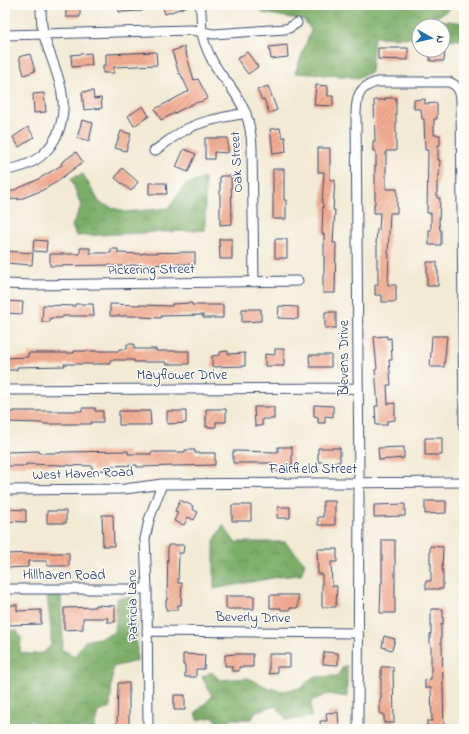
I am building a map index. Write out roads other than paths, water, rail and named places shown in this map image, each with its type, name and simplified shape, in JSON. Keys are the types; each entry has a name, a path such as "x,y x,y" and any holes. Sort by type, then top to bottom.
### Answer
{"street":[{"path":"5,170 16,169 26,165 44,154 51,146 61,127 64,111 62,89 43,34 40,5"},
{"name":"Oak Street","path":"200,5 202,31 207,48 215,67 236,95 246,113 250,131 252,148 254,282"},
{"path":"5,35 191,30 214,34 285,29 297,23"},
{"name":"Blevens Drive","path":"358,729 359,483 356,104 363,88 376,82 444,81 454,84 458,88 461,98 463,205"},
{"path":"154,151 189,127 210,120 246,113"},
{"path":"463,205 464,427"},
{"name":"Pickering Street","path":"5,284 298,282"},
{"name":"Mayflower Drive","path":"5,390 358,388"},
{"name":"Fairfield Street","path":"162,484 464,482"},
{"name":"West Haven Road","path":"5,490 125,489 162,484"},
{"name":"Patricia Lane","path":"148,729 147,589 145,539 149,520 162,484"},
{"name":"Hillhaven Road","path":"5,589 147,589"},
{"name":"Beverly Drive","path":"147,631 358,633"}]}
